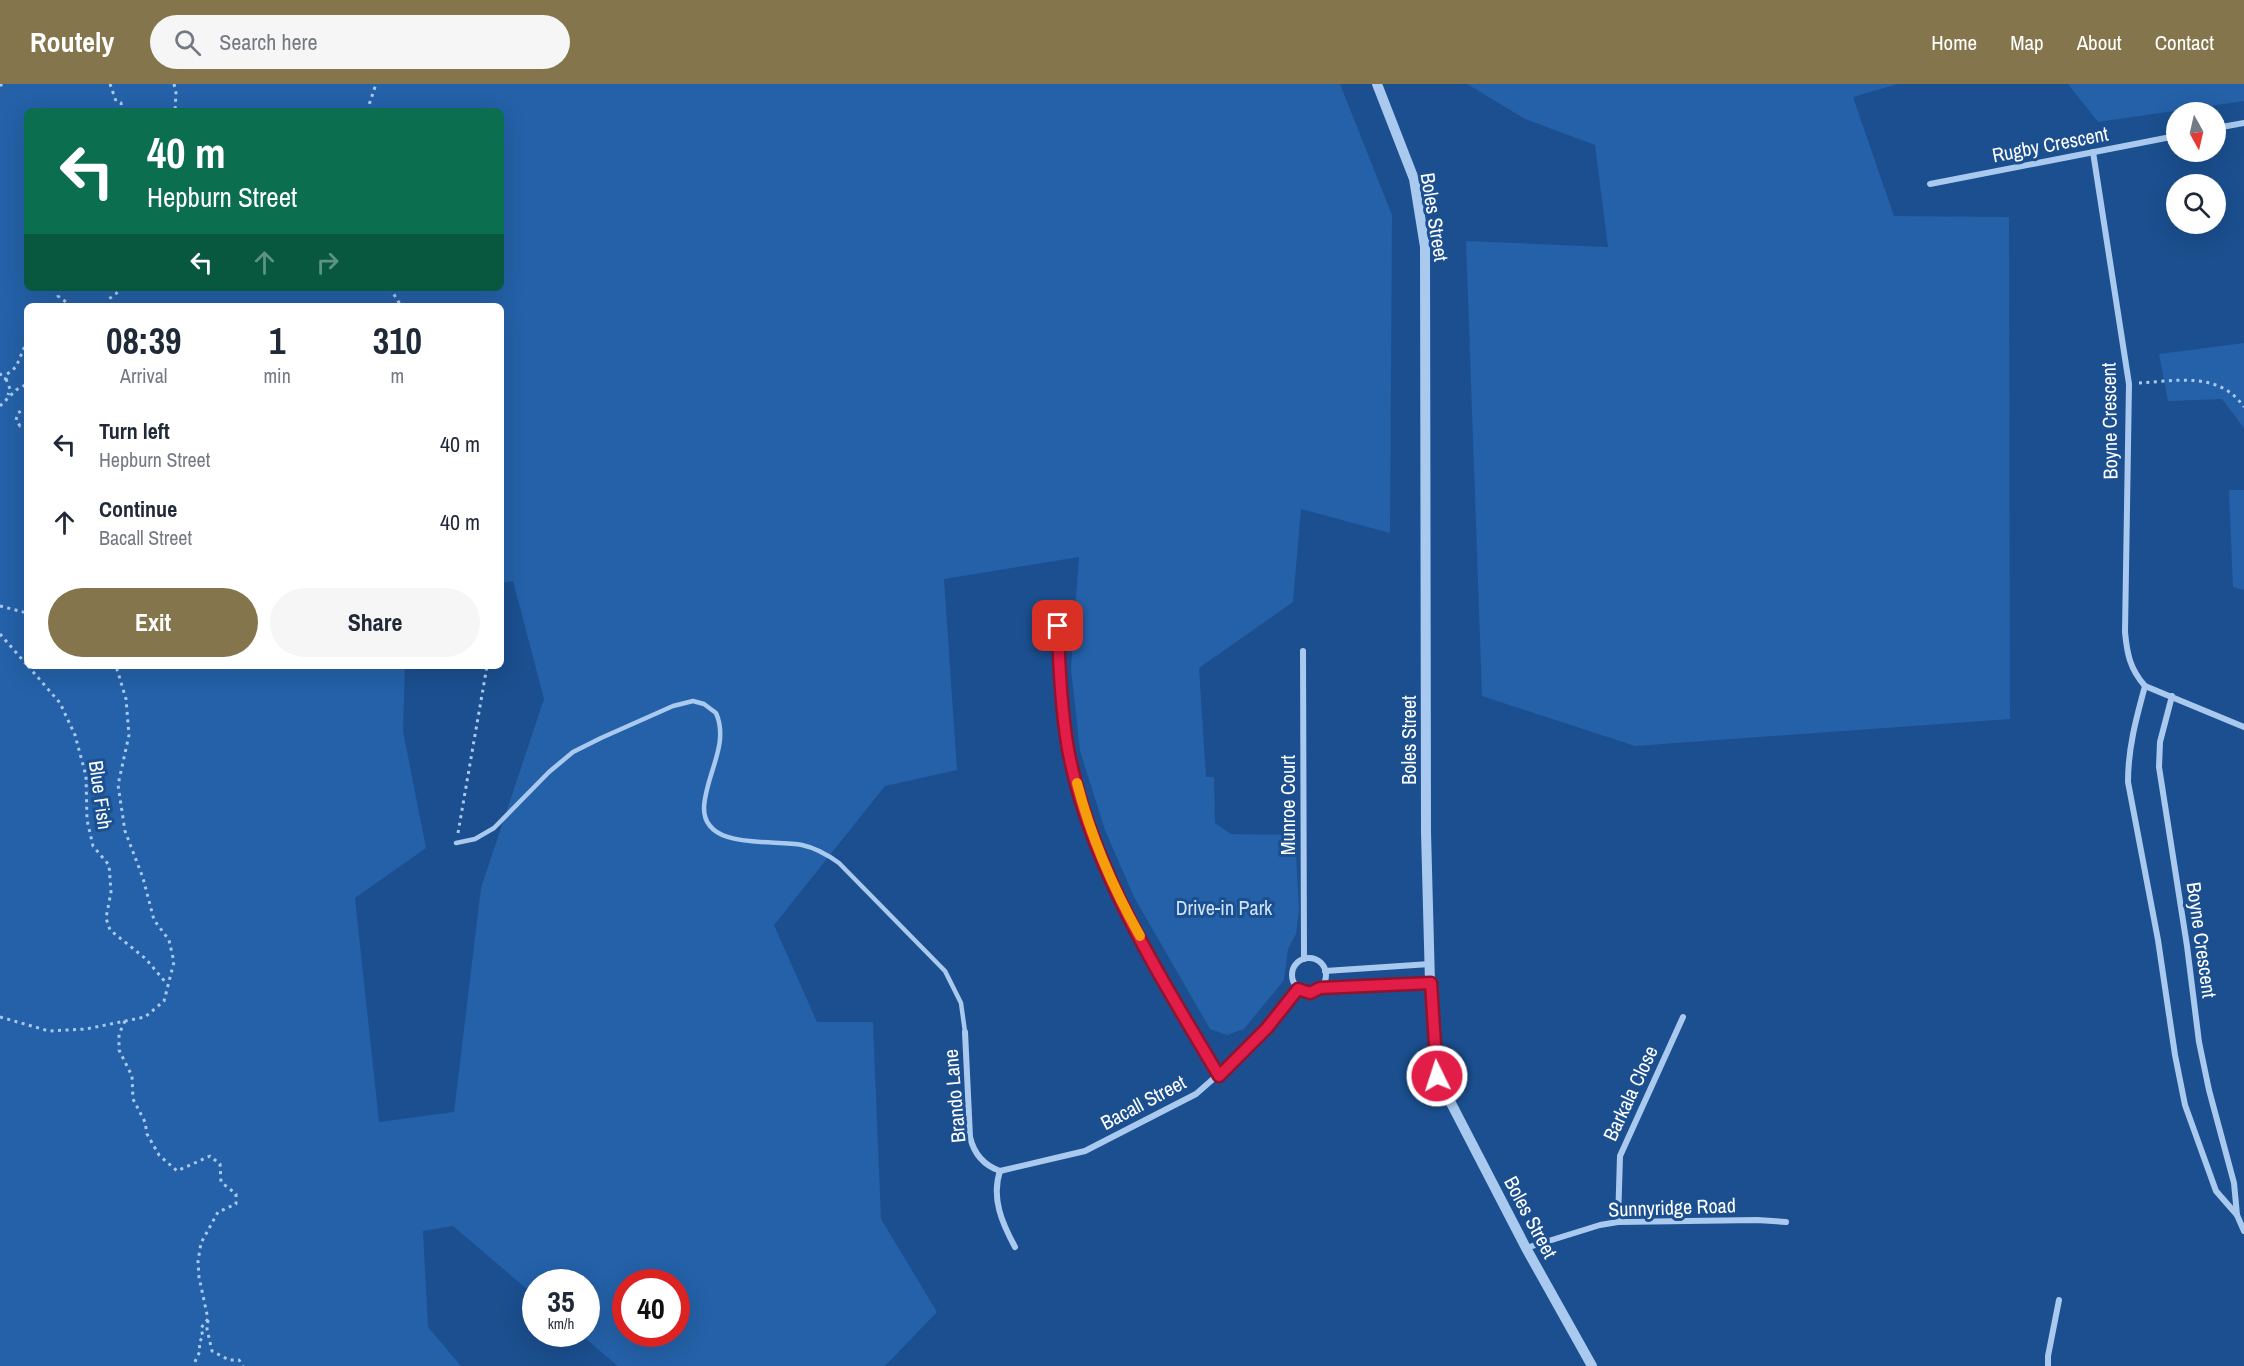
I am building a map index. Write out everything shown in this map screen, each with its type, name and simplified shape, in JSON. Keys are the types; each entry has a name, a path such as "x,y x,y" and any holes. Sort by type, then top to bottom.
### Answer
{"street":[{"name":"Boles Street","path":"1377,84 1414,179 1425,247 1426,832 1430,964 1437,1076 1526,1248 1592,1366"},
{"path":"2226,126 2244,123"},
{"name":"Rugby Crescent","path":"1930,184 2166,138"},
{"name":"Boyne Crescent","path":"2093,152 2129,384 2125,632 2127,655 2135,674 2145,686 2132,730 2128,758 2128,782 2158,940 2175,1056 2185,1105 2216,1191 2237,1215 2244,1231"},
{"path":"1058,626 1060,675 1068,751 1089,826 1116,891 1219,1076"},
{"name":"Munroe Court","path":"1303,651 1305,959"},
{"path":"2145,686 2244,728"},
{"name":"Boyne Crescent","path":"2172,696 2160,742 2159,767 2187,946 2199,1042 2209,1090 2234,1183 2237,1215"},
{"path":"1320,988 1324,983 1325,971 1317,961 1305,959 1294,966 1292,978 1298,989 1310,993 1320,988 1431,983"},
{"path":"1325,971 1430,964"},
{"name":"Bacall Street","path":"1000,1171 1085,1151 1196,1094 1219,1076 1267,1028 1298,989"},
{"name":"Barkala Close","path":"1618,1222 1620,1156 1683,1017"},
{"name":"Brando Lane","path":"965,1032 972,1147 981,1160 991,1168 1000,1171"},
{"path":"1000,1171 996,1182 998,1207 1002,1223 1015,1247"},
{"name":"Sunnyridge Road","path":"1526,1248 1600,1225 1618,1222 1757,1220 1786,1222"},
{"path":"2048,1366 2059,1300"}],"lane":[{"path":"456,843 475,838 494,828 549,772 573,752 673,706 693,701 704,705 716,713 720,730 704,810 711,826 726,838 805,846 818,850 839,863 945,971 961,1003 965,1032"}],"path":[{"path":"110,84 116,101 121,103 122,108"},
{"path":"174,84 177,93 175,108"},
{"path":"368,108 376,84"},
{"path":"59,291 58,296 66,303"},
{"path":"109,303 109,299 119,291"},
{"path":"0,406 10,389 6,375 16,367 24,348"},
{"path":"0,374 6,379"},
{"path":"2129,384 2191,380 2221,385 2237,397 2244,407"},
{"path":"7,397 24,386"},
{"path":"24,409 18,413 16,420 20,426 24,424"},
{"path":"0,606 24,612"},
{"name":"Blue Fish","path":"0,634 24,662"},
{"name":"Blue Fish","path":"30,669 60,703 75,735 86,776 87,820 93,846 109,865 111,892 106,918 110,930 146,959 167,985"},
{"path":"0,1017 49,1031 86,1029 145,1017 164,1001 174,962 169,940 154,921 143,878 125,831 118,785 129,735 126,699 117,669"},
{"path":"456,843 485,669"},
{"path":"124,1021 119,1034 119,1050 132,1076 133,1099 145,1122 147,1134 159,1155 177,1171 210,1156 220,1164 221,1182 236,1194 236,1204 218,1212 201,1243 198,1269 208,1319 209,1345 212,1351 229,1360 239,1360 243,1366"},
{"path":"193,1366 200,1351 199,1342 203,1337 201,1328 208,1319"}],"green space":[{"name":"Drive-in Park","path":"0,84 1340,84 1392,215 1390,533 1301,509 1293,602 1199,668 1206,777 1214,777 1215,823 1231,834 1295,835 1299,911 1296,934 1288,949 1284,980 1244,1029 1227,1035 1210,1029 1134,897 1105,830 1080,751 1071,669 1079,557 944,579 957,770 885,786 774,925 817,1022 873,1022 881,1219 937,1312 885,1366 618,1366 595,1347 600,1347 600,1269 522,1269 522,1285 453,1226 423,1231 428,1327 461,1366 0,1366","holes":["24,303 504,303 504,582 513,581 544,699 481,888 454,1112 379,1122 355,898 426,848 403,731 405,669 24,669"]},
{"path":"1467,84 1898,84 1853,97 1894,216 2009,217 2010,719 1635,746 1482,696 1466,241 1608,247 1595,145 1525,119"},
{"path":"2068,84 2244,84 2244,101 2226,104 2166,102 2166,112 2098,122"},
{"path":"2244,343 2244,428 2222,399 2168,401 2159,354"},
{"path":"2229,490 2244,490 2244,590 2233,587"}],"slow traffic":[{"path":"1077,783 1089,826 1099,851 1116,891 1140,936"}],"route":[{"path":"1058,626 1060,675 1068,751 1089,826 1116,891 1219,1076 1267,1028 1298,989 1310,993 1320,988 1431,983 1437,1076"}]}
